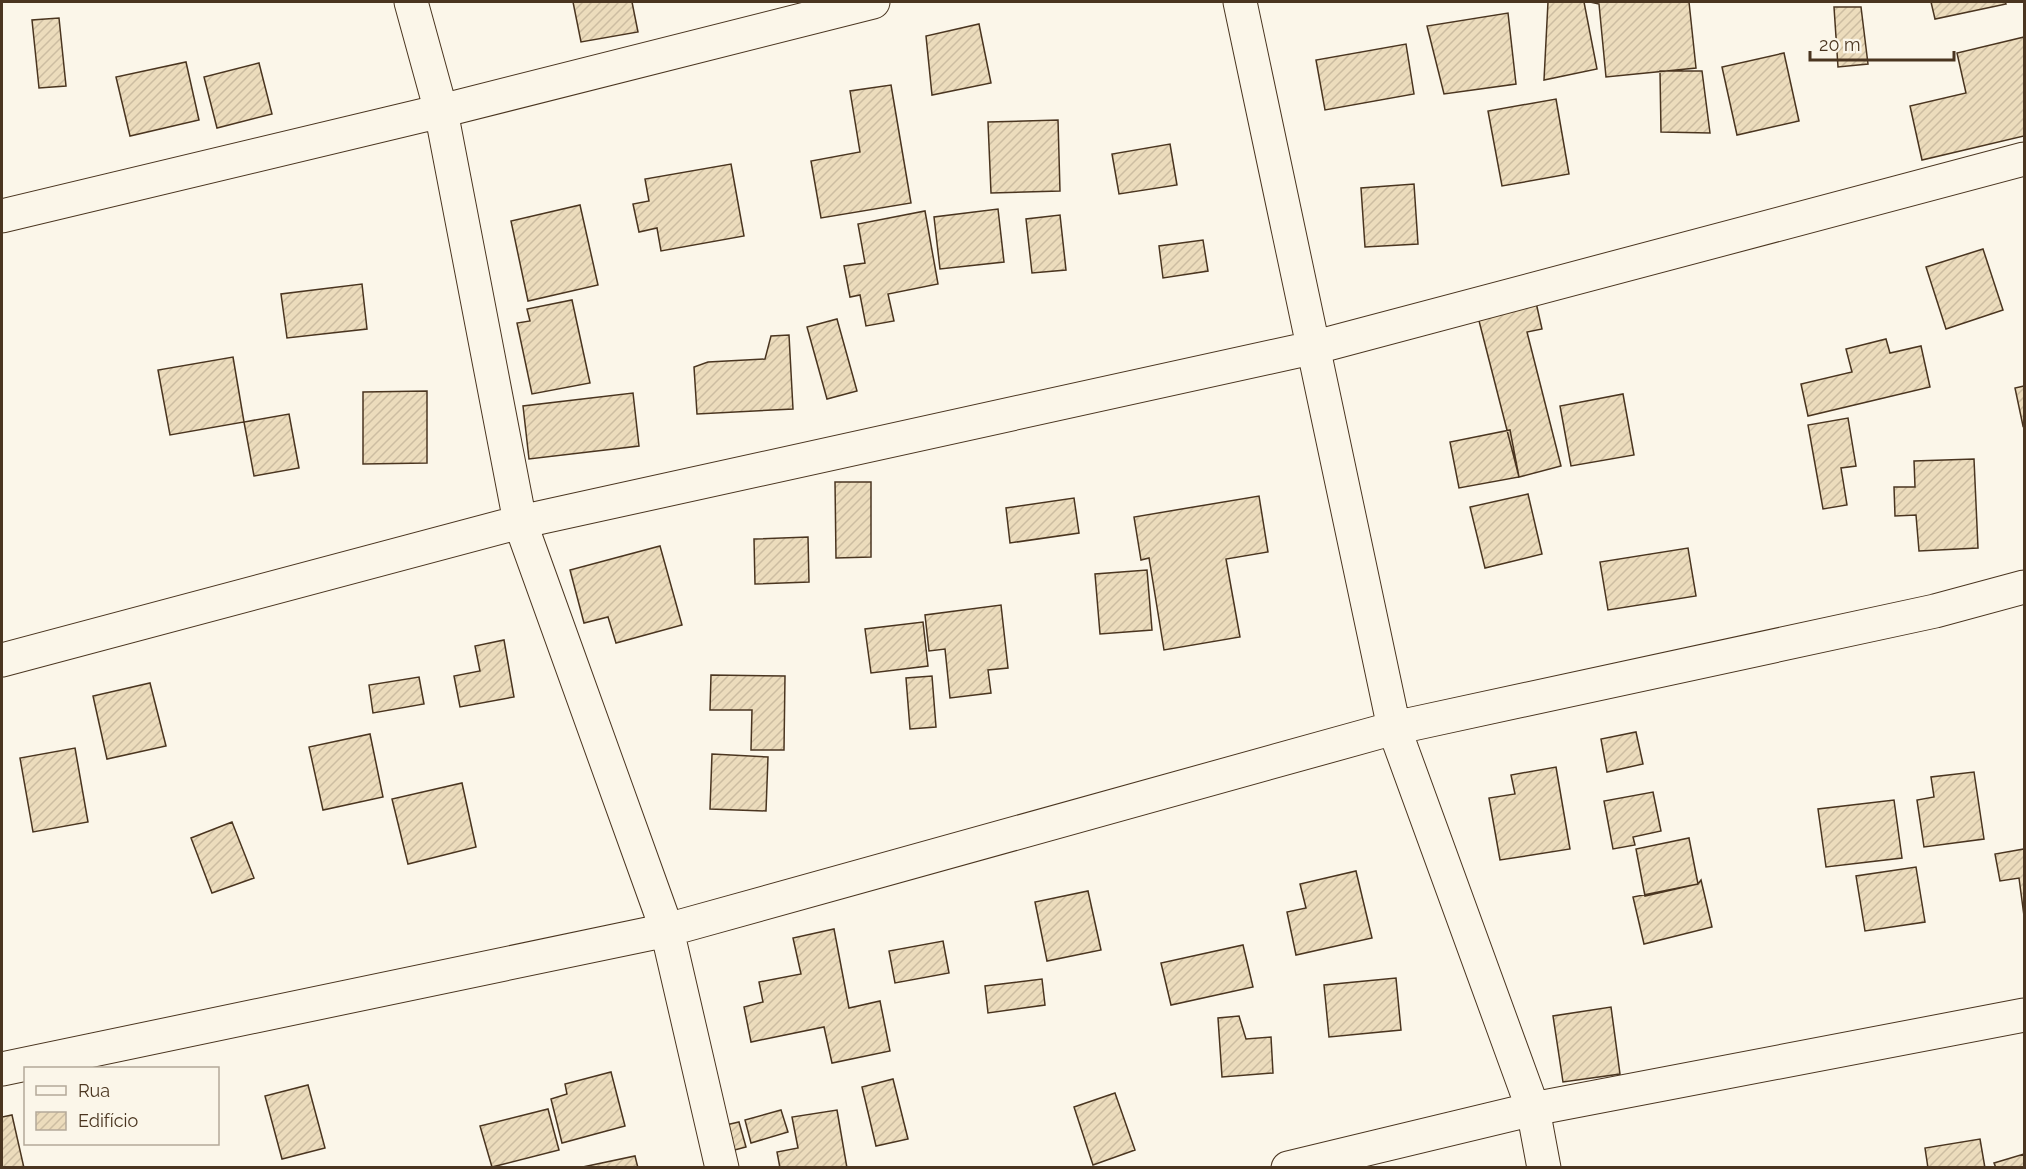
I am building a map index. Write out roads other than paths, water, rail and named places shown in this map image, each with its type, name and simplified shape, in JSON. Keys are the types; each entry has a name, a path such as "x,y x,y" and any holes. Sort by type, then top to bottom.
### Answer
{"street":[{"path":"411,2 441,111 520,522 667,930 723,1167"},
{"path":"2,216 441,111 873,2"},
{"path":"1240,2 1316,347 1394,728 1533,1109 1544,1167"},
{"path":"2,660 520,522 1316,347 2025,159"},
{"path":"2,1069 667,930 1394,728 1935,611 2025,587"},
{"path":"1288,1167 1533,1109 2025,1015"}]}
